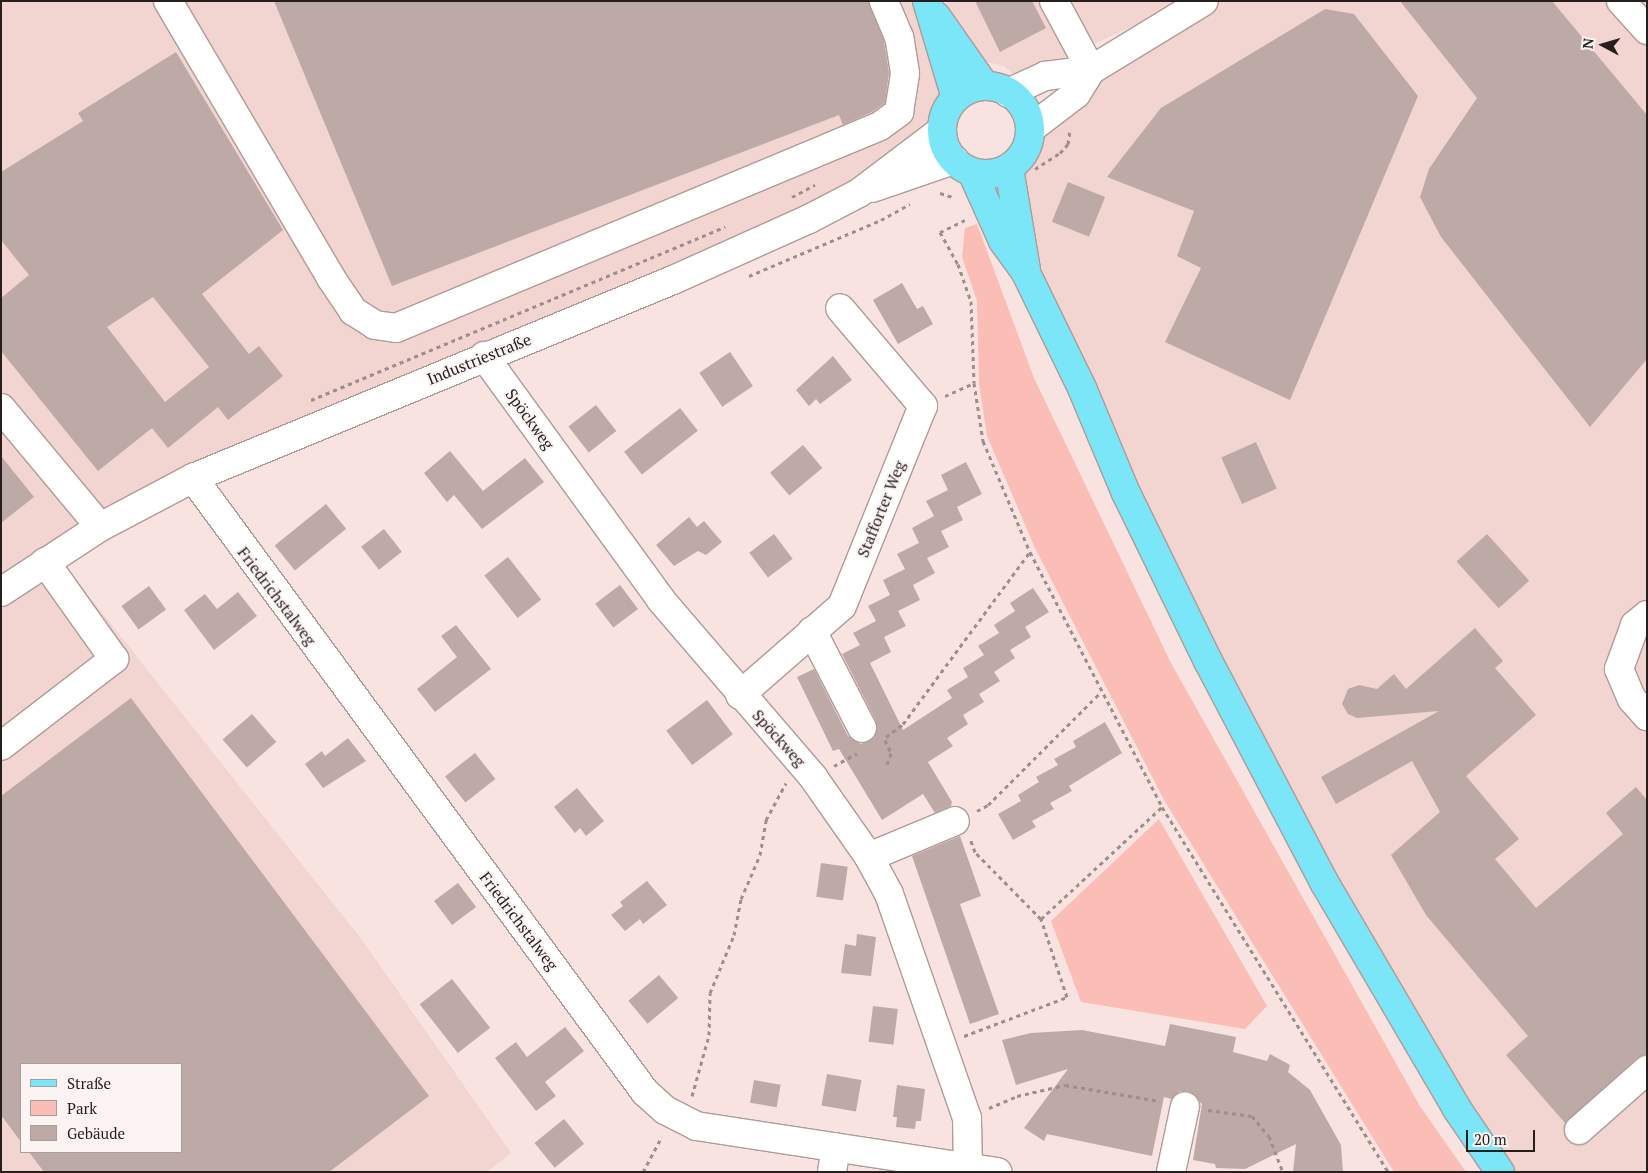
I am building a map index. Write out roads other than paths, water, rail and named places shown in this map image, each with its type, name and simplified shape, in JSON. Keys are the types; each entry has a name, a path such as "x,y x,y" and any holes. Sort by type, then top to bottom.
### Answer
{"main road":[{"path":"928,4 997,90 1027,115 1030,129 1021,156 1008,168 986,174 963,166"},
{"path":"928,4 956,98"},
{"path":"997,90 956,98 946,113 942,130 1003,241 1026,272 1191,626 1324,882 1457,1109 1500,1172"},
{"path":"1008,168 1026,272"}],"street":[{"path":"168,1 331,278 353,311 375,325 396,328 880,126 898,112 905,73 900,37 884,1"},
{"path":"1054,1 1091,70"},
{"path":"997,90 1045,76 1091,70 1204,1"},
{"path":"1622,1 1647,30"},
{"path":"1030,129 1076,94 1091,70"},
{"name":"Industriestraße","path":"1,592 100,527 193,478 484,356 673,280 809,220 858,193 942,130"},
{"name":"Industriestraße","path":"858,193 963,166"},
{"name":"Stafforter Weg","path":"740,695 842,606 923,406 840,308"},
{"name":"Spöckweg","path":"484,356 661,600 740,695 808,771 869,857 889,894 967,1118 968,1169"},
{"path":"1,408 100,527"},
{"name":"Friedrichstalweg","path":"193,478 645,1092 675,1115 696,1126 834,1159 998,1172"},
{"path":"1,746 114,659 45,562"},
{"path":"1647,615 1635,625 1619,669 1632,699 1647,716"},
{"path":"812,631 871,740"},
{"path":"869,857 959,820"},
{"path":"1580,1130 1647,1070"},
{"path":"1171,1172 1185,1106"}]}
